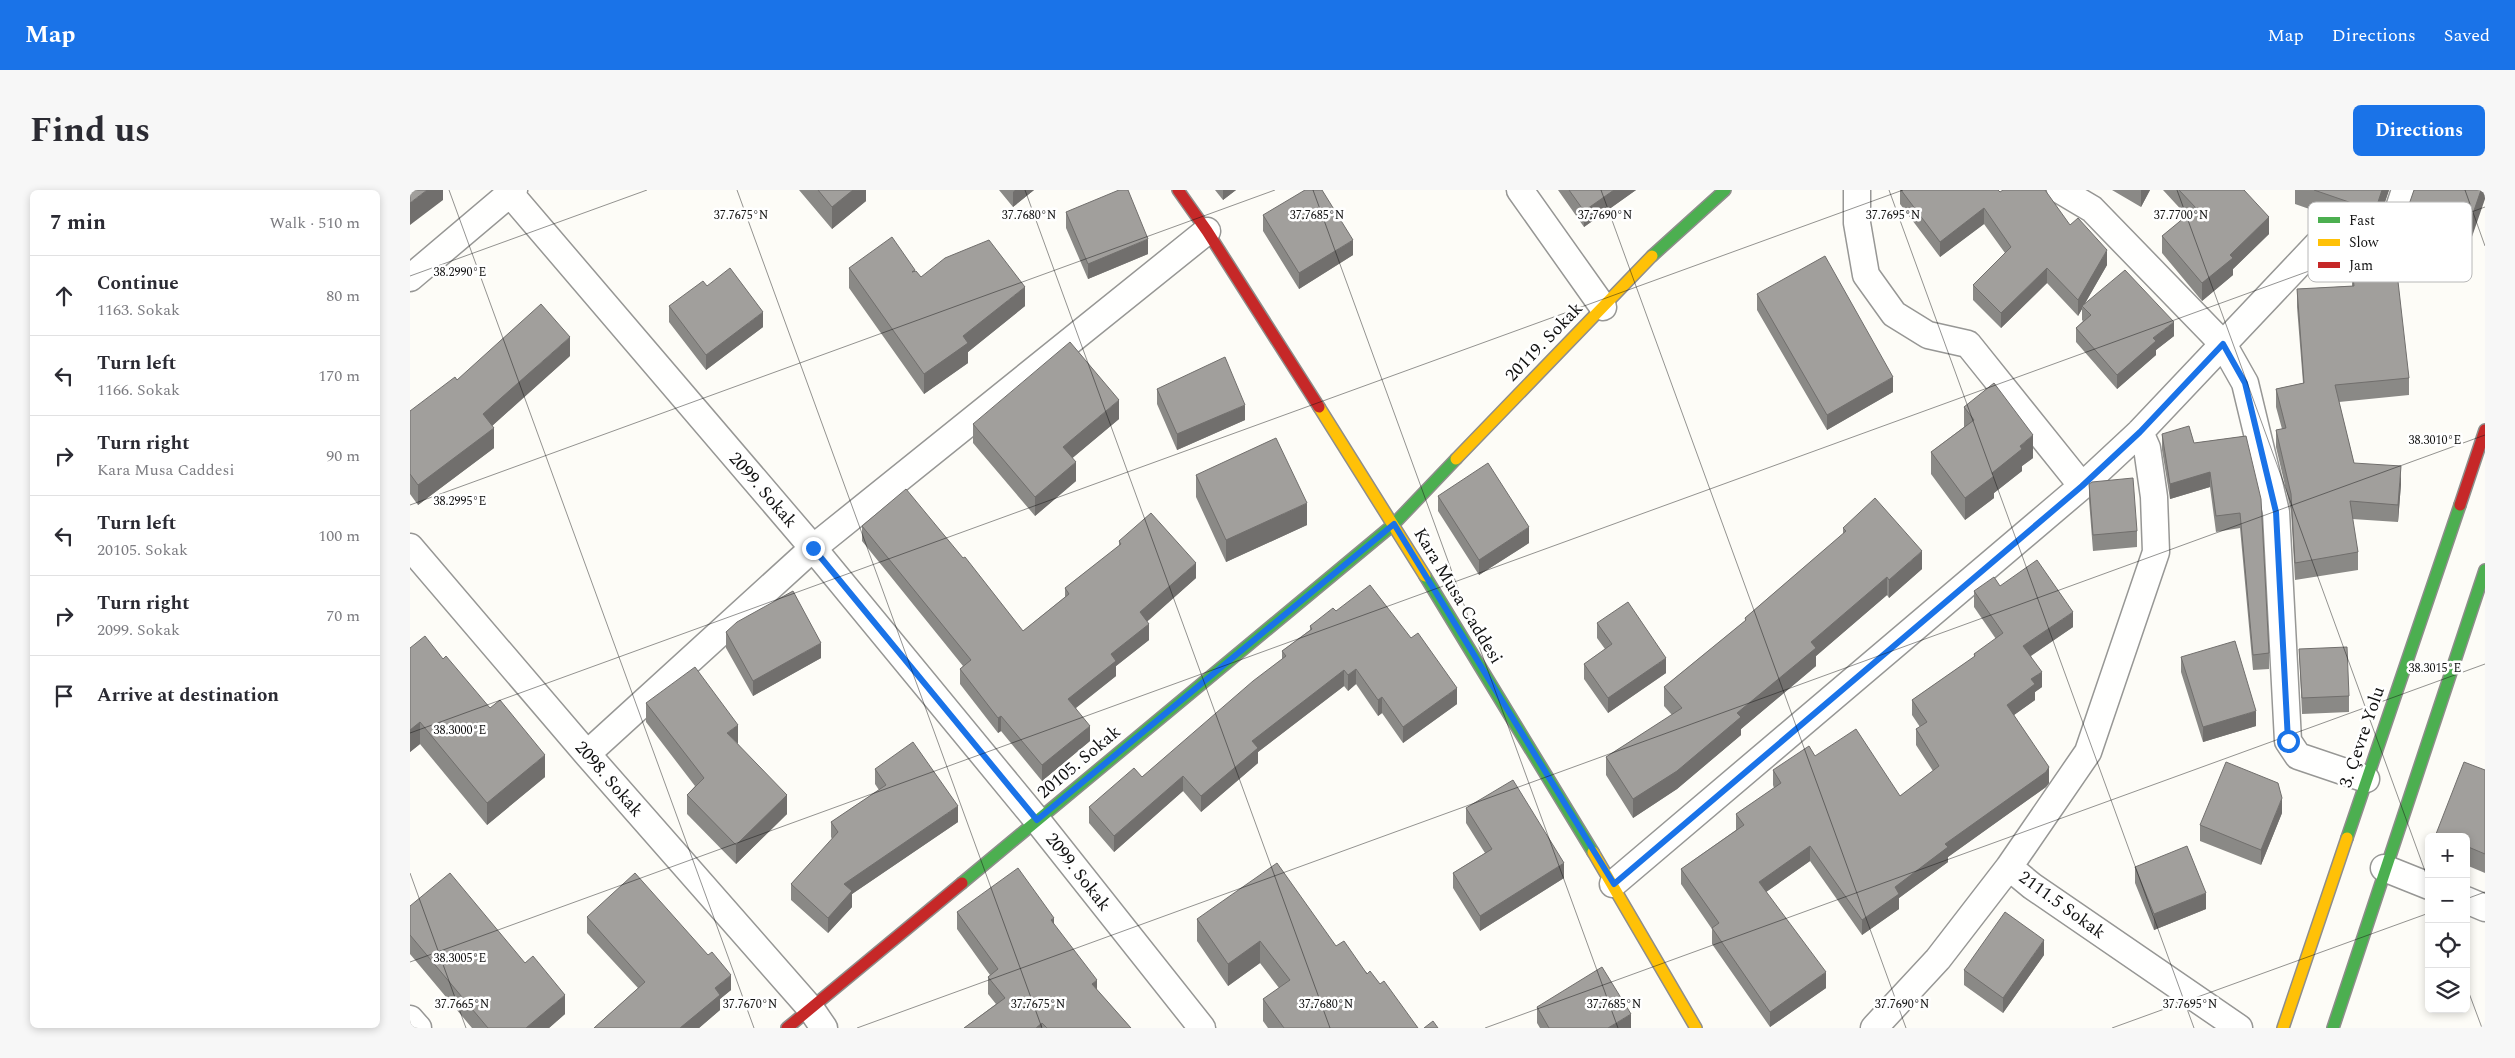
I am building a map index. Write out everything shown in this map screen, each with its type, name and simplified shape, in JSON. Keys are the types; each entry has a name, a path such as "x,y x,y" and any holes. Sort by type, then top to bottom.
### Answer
{"street":[{"name":"Kara Musa Caddesi","path":"1178,190 1207,231 1394,524 1614,884 1696,1028"},
{"path":"1520,190 1603,307"},
{"name":"20119. Sokak","path":"1394,524 1653,255 1725,190"},
{"path":"1857,190 1857,223 1866,275 1894,314 1928,335 1968,344 2082,486"},
{"path":"2060,190 2092,209 2223,344 2245,383 2276,512 2288,741 2298,756 2366,779"},
{"path":"2401,202 2405,190"},
{"path":"410,278 510,191"},
{"name":"2099. Sokak","path":"510,191 813,548 1037,820 1202,1028"},
{"path":"587,754 813,548 1207,231"},
{"path":"1614,884 2082,486 2140,432 2308,254"},
{"name":"3. Çevre Yolu","path":"2283,1028 2485,430"},
{"path":"2009,867 2088,752 2156,552 2154,497 2147,448 2140,432"},
{"name":"20105. Sokak","path":"787,1028 817,1018 1037,820 1394,524"},
{"name":"2098. Sokak","path":"410,546 587,754 817,1018"},
{"path":"2333,1028 2384,868 2485,570"},
{"name":"2111.5 Sokak","path":"1874,1028 1938,959 2009,867 2032,886 2238,1028"},
{"path":"2384,868 2425,884"},
{"path":"2470,902 2485,908"},
{"path":"410,1019 418,1028"}],"building":[{"path":"410,190 427,190 410,203"},
{"path":"818,190 853,190 832,207"},
{"path":"1119,190 1128,190 1148,239 1088,264 1066,212"},
{"path":"1305,190 1322,190 1353,240 1299,273 1263,215"},
{"path":"1569,190 1614,190 1584,211"},
{"path":"1901,190 1998,190 2000,192 2003,190 2045,190 2070,225 2078,218 2107,250 2078,300 2047,268 2001,313 1973,285 2011,247 1984,208 1940,242"},
{"path":"2179,190 2244,190 2269,217 2230,255 2233,258 2202,283 2162,236 2196,208"},
{"path":"2314,190 2382,190 2378,202 2349,202"},
{"path":"2414,190 2481,190 2472,216 2472,202 2410,202"},
{"path":"892,237 915,270 912,272 916,271 921,277 945,258 989,240 1025,287 963,336 968,343 924,374 849,268"},
{"path":"1825,256 1893,377 1827,415 1757,294"},
{"path":"730,268 763,312 706,355 669,306 703,281 707,286"},
{"path":"2125,270 2174,322 2153,338 2156,341 2117,375 2076,328 2091,315 2082,306"},
{"path":"2354,282 2398,282 2409,378 2335,385 2354,463 2401,466 2398,505 2350,501 2358,552 2295,563 2291,494 2276,430 2286,428 2276,389 2304,383 2297,289 2354,286"},
{"path":"541,304 570,337 483,414 494,428 418,485 410,474 410,411 455,377 457,380"},
{"path":"1070,342 1119,400 1063,447 1076,462 1035,497 973,424"},
{"path":"1225,357 1245,405 1177,434 1157,389"},
{"path":"1994,383 2033,435 2020,446 2022,449 1992,473 1994,476 1965,498 1931,452 1974,420 1964,407"},
{"path":"2189,426 2194,443 2246,436 2261,499 2269,653 2253,655 2240,513 2216,516 2210,472 2170,484 2162,434"},
{"path":"1276,438 1307,503 1226,540 1196,475"},
{"path":"1488,463 1529,527 1479,560 1438,496"},
{"path":"2133,478 2137,531 2093,535 2089,484 2092,482"},
{"path":"906,489 963,558 965,557 1023,631 1069,594 1065,588 1121,544 1119,541 1151,513 1196,563 1140,612 1149,624 1111,654 1116,661 1068,699 1090,726 1042,765 1001,716 998,718 960,669 971,660 862,526"},
{"path":"1875,498 1922,551 1889,580 1887,577 1811,642 1816,648 1737,713 1741,717 1677,771 1633,799 1606,757 1682,708 1664,687 1746,620 1745,618 1846,531 1843,528"},
{"path":"2037,560 2073,612 2023,646 2042,672 2031,679 2035,684 2007,705 2049,767 2046,772 1945,844 1948,847 1895,887 1899,894 1862,920 1810,846 1759,882 1826,972 1770,1012 1712,928 1719,923 1681,869 1744,825 1736,814 1781,783 1773,770 1809,746 1815,756 1856,729 1900,796 1939,766 1916,729 1927,722 1912,700 1975,656 1974,654 2003,633 1974,591 1994,577 2000,586"},
{"path":"1370,585 1411,638 1418,633 1457,688 1403,727 1382,697 1378,700 1356,669 1348,675 1344,670 1252,741 1258,748 1201,796 1183,776 1114,836 1089,807 1134,768 1142,777 1253,681 1286,656 1282,651 1312,629 1310,626 1333,608 1336,611"},
{"path":"793,591 821,643 753,681 726,632 737,622"},
{"path":"1628,602 1666,658 1608,698 1584,664 1612,644 1597,623"},
{"path":"425,636 443,659 446,656 490,708 500,700 545,755 487,803 420,722 410,730 410,648"},
{"path":"2235,641 2256,711 2203,727 2181,657"},
{"path":"2347,647 2349,696 2302,698 2299,649"},
{"path":"695,667 738,725 727,733 787,795 736,845 687,795 704,778 646,703"},
{"path":"913,742 958,806 844,884 852,891 828,918 791,884 838,832 831,822 886,785 875,769"},
{"path":"2226,762 2278,783 2282,798 2261,850 2200,825"},
{"path":"2464,762 2485,770 2485,854 2470,848 2470,833 2436,833"},
{"path":"1513,780 1564,863 1480,916 1453,873 1492,849 1466,808"},
{"path":"2187,846 2206,893 2154,914 2135,867"},
{"path":"1277,863 1336,946 1344,941 1367,974 1370,971 1380,984 1384,981 1418,1028 1284,1028 1263,999 1290,980 1260,941 1228,964 1197,919"},
{"path":"1018,868 1054,918 1051,920 1097,980 1092,984 1131,1028 1047,1028 1042,1023 1036,1028 964,1028 1005,998 988,977 998,969 957,912"},
{"path":"450,873 525,963 533,956 565,995 526,1028 488,1028 410,935 410,906"},
{"path":"635,873 708,955 712,952 731,975 715,988 720,995 680,1028 594,1028 645,982 587,917"},
{"path":"2005,912 2044,940 2003,998 1964,970"},
{"path":"1602,967 1631,1014 1608,1028 1549,1028 1537,1007"},
{"path":"1433,1021 1438,1028 1424,1028"}],"traffic: fast":[{"path":"1652,256 1725,190"},
{"path":"962,883 1394,524 1456,459"},
{"path":"2347,838 2460,505"},
{"path":"2333,1028 2485,570"},
{"path":"1425,576 1593,852"}],"traffic: slow":[{"path":"1456,459 1652,256"},
{"path":"1319,407 1425,576"},
{"path":"2283,1028 2347,838"},
{"path":"1593,852 1696,1028"}],"traffic: jam":[{"path":"1178,190 1207,231 1319,407"},
{"path":"2460,505 2485,430"},
{"path":"787,1028 962,883"}],"route":[{"path":"813,548 1037,820 1394,524 1614,884 2082,486 2140,432 2223,344 2245,383 2276,512 2288,741"}]}
